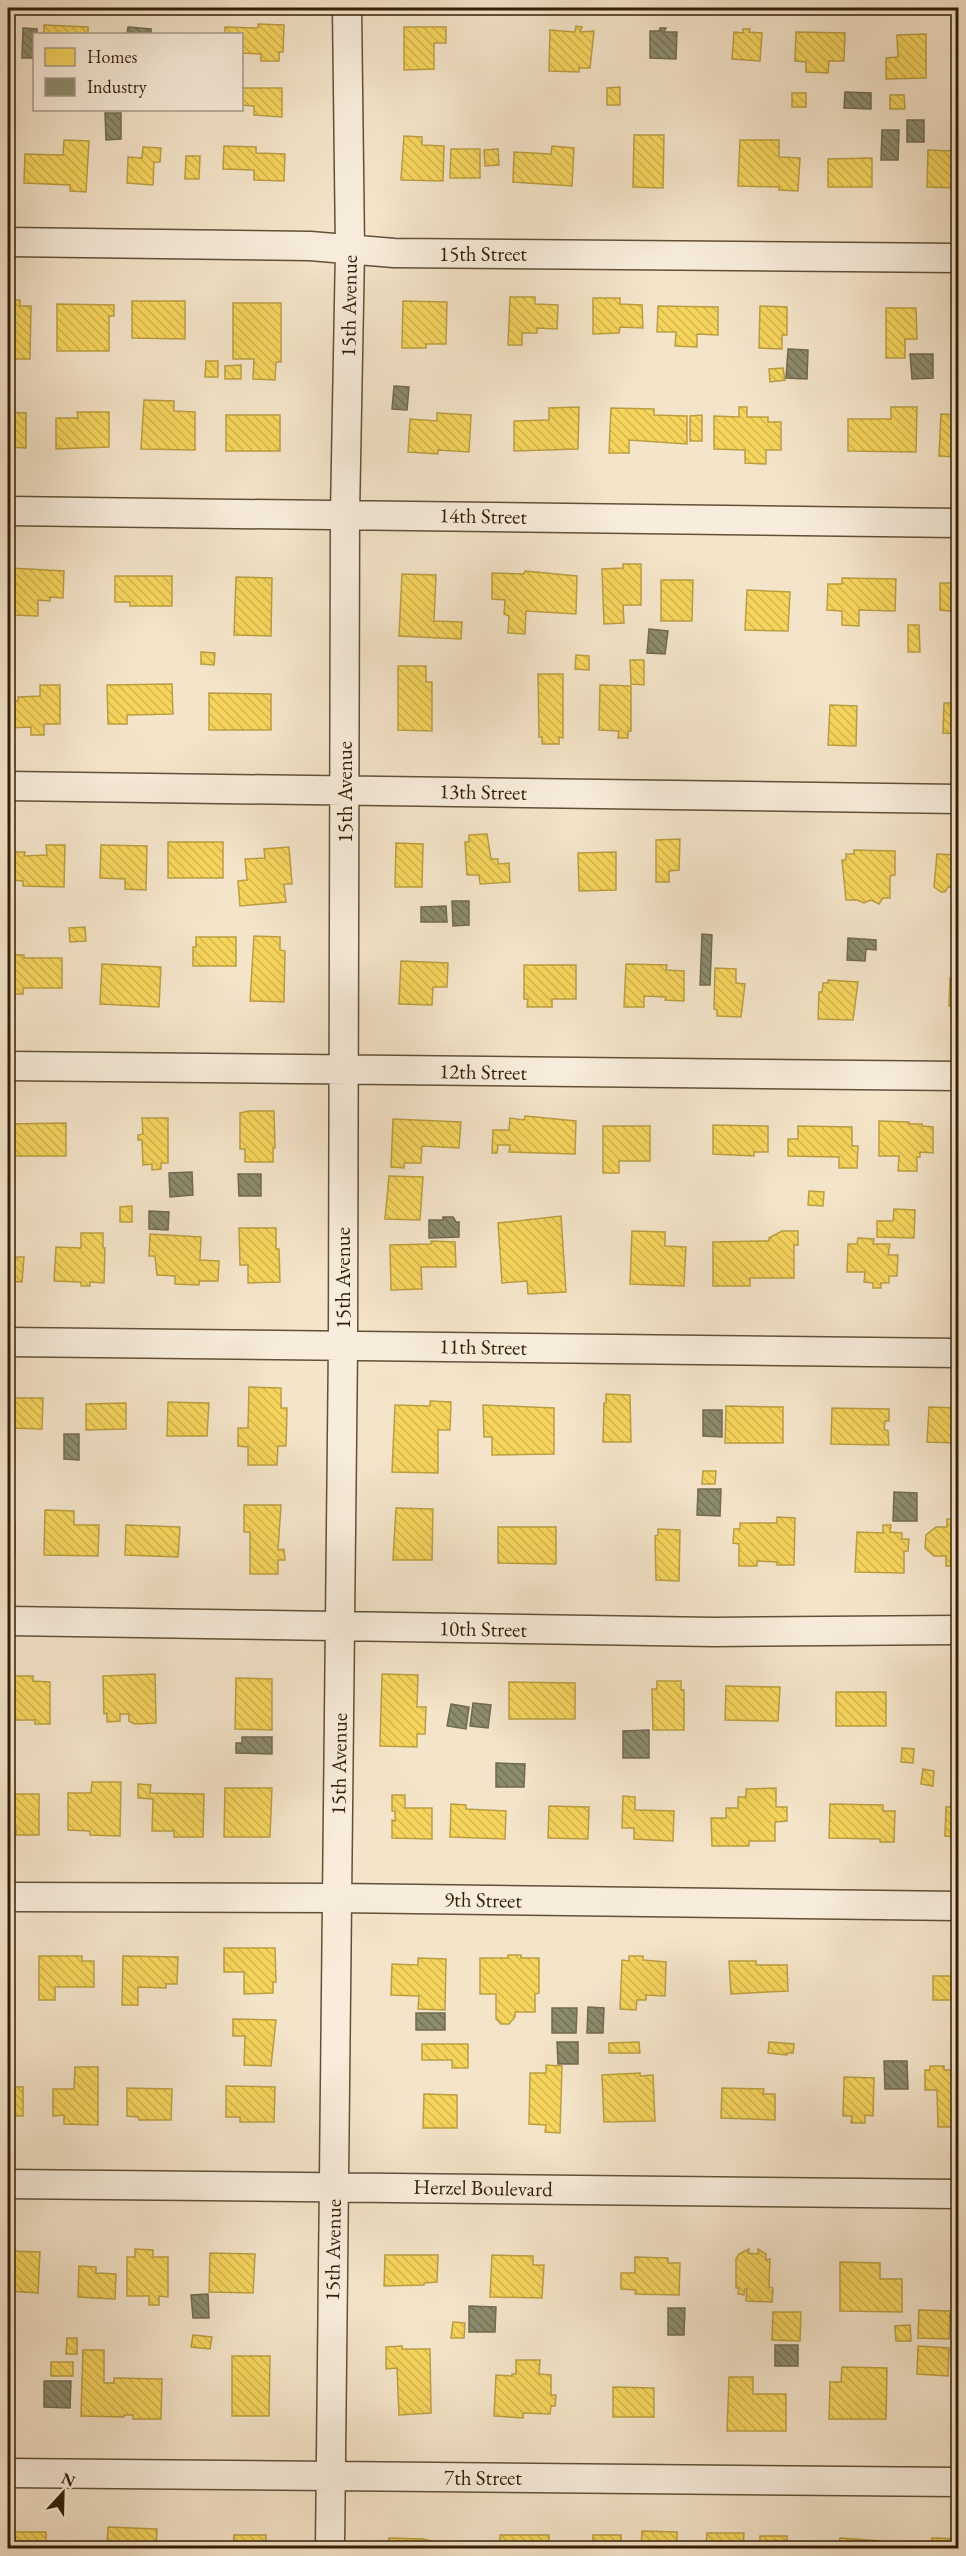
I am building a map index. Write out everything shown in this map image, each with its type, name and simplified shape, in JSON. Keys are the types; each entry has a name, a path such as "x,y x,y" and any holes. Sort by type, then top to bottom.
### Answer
{"street":[{"name":"15th Avenue","path":"330,2548 343,1345 345,514 350,250 347,8"},
{"name":"15th Street","path":"8,242 310,246 394,253 958,258"},
{"name":"14th Street","path":"8,511 958,523"},
{"name":"13th Street","path":"8,786 958,799"},
{"name":"12th Street","path":"8,1066 958,1076"},
{"name":"11th Street","path":"8,1342 958,1353"},
{"name":"10th Street","path":"8,1622 714,1632 958,1630"},
{"name":"9th Street","path":"8,1897 338,1898 958,1906"},
{"name":"Herzel Boulevard","path":"8,2184 958,2194"},
{"name":"7th Street","path":"8,2473 958,2482"}],"building: Homes":[{"path":"258,24 284,25 283,52 279,52 279,61 261,61 261,54 243,53 243,33 225,33 225,27 258,28"},
{"path":"44,25 88,27 88,33 44,33"},
{"path":"576,26 582,27 580,32 594,31 590,68 579,68 579,72 549,71 550,30 575,32"},
{"path":"404,27 446,27 446,43 434,43 434,69 404,70"},
{"path":"743,29 762,33 760,61 732,59 734,32 743,33"},
{"path":"796,32 845,33 844,61 829,61 828,73 806,72 806,62 795,61"},
{"path":"926,34 926,78 886,79 886,58 898,57 897,35"},
{"path":"620,87 620,105 607,105 607,88"},
{"path":"243,88 282,88 282,117 254,115 254,106 243,105"},
{"path":"792,93 806,93 806,107 792,107"},
{"path":"890,95 904,95 905,109 890,109"},
{"path":"634,135 664,135 663,188 633,187"},
{"path":"404,136 422,137 422,145 444,146 443,181 401,180"},
{"path":"64,140 89,141 86,192 70,191 70,185 24,183 25,154 63,155"},
{"path":"740,140 779,140 779,157 800,158 798,191 779,190 779,187 738,186"},
{"path":"952,145 958,145 958,188 927,187 928,150 952,151"},
{"path":"224,146 256,147 256,153 285,154 284,181 254,180 254,170 223,169"},
{"path":"552,146 574,148 572,186 513,182 514,152 551,154"},
{"path":"143,147 161,148 160,162 154,162 153,185 127,183 128,157 142,158"},
{"path":"451,149 480,149 480,178 450,178"},
{"path":"498,149 499,165 485,166 484,150"},
{"path":"186,156 200,156 199,179 185,179"},
{"path":"872,158 872,187 828,187 828,159"},
{"path":"510,297 535,297 535,304 558,305 557,329 537,328 537,333 522,333 522,345 508,345"},
{"path":"593,298 620,298 620,304 642,305 643,328 620,327 619,333 593,334"},
{"path":"13,300 20,300 20,306 31,306 30,359 8,359 8,305 13,306"},
{"path":"132,301 185,301 185,339 132,338"},
{"path":"403,301 447,302 446,344 426,344 426,348 402,348"},
{"path":"233,303 281,303 281,362 276,362 275,380 253,379 254,359 233,359"},
{"path":"57,304 114,305 114,316 109,316 109,351 57,351"},
{"path":"658,306 718,307 718,335 697,334 697,347 675,346 676,332 657,332"},
{"path":"760,306 787,307 787,335 782,335 782,349 759,348"},
{"path":"886,308 916,308 917,339 905,339 905,358 886,358"},
{"path":"206,361 218,361 218,377 205,377"},
{"path":"241,365 241,379 225,379 225,366"},
{"path":"783,368 785,380 770,382 769,369"},
{"path":"144,400 174,401 174,411 195,412 195,450 141,449"},
{"path":"579,407 578,449 514,451 514,421 549,420 549,408"},
{"path":"739,407 747,407 747,417 768,417 768,422 781,422 781,450 766,450 766,464 745,463 745,450 714,449 714,416 739,417"},
{"path":"891,407 917,407 916,452 848,451 848,419 891,419"},
{"path":"611,408 654,409 654,415 687,416 687,444 629,440 629,453 609,453"},
{"path":"8,412 26,413 26,448 8,447"},
{"path":"77,412 109,412 109,447 56,449 56,418 78,418"},
{"path":"437,413 471,415 469,452 438,450 438,454 408,452 410,419 437,421"},
{"path":"941,414 958,415 958,457 939,456"},
{"path":"226,415 280,415 280,451 226,451"},
{"path":"702,415 702,441 690,441 690,416"},
{"path":"623,564 641,564 641,605 623,605 624,623 604,624 602,569 623,568"},
{"path":"11,568 64,571 63,598 50,597 50,601 38,600 38,616 12,615 13,602 9,602"},
{"path":"525,571 577,576 576,614 526,611 525,634 508,633 509,616 504,614 505,600 492,599 492,573 524,574"},
{"path":"402,574 436,575 434,621 462,622 461,639 399,636"},
{"path":"115,576 172,576 172,606 130,606 130,602 115,602"},
{"path":"236,577 272,578 271,636 234,635"},
{"path":"842,578 896,579 895,611 859,610 859,626 842,625 842,611 827,610 828,584 842,584"},
{"path":"661,580 693,580 692,621 661,621"},
{"path":"953,580 958,580 958,612 940,610 940,583 953,583"},
{"path":"747,590 790,592 788,631 745,630"},
{"path":"908,625 919,625 920,652 908,652"},
{"path":"201,652 215,653 214,665 201,664"},
{"path":"576,655 589,656 589,670 575,669"},
{"path":"630,660 644,660 644,685 631,684"},
{"path":"398,666 426,666 426,682 432,682 432,731 398,730"},
{"path":"538,674 563,674 563,738 559,737 559,744 542,744 542,737 539,737"},
{"path":"172,684 173,714 127,715 127,724 108,724 107,685"},
{"path":"40,685 60,685 60,724 44,724 44,735 31,735 31,727 8,728 8,701 18,701 18,697 40,696"},
{"path":"600,685 631,686 631,731 628,731 628,738 618,738 619,731 599,730"},
{"path":"209,693 271,694 271,730 209,730"},
{"path":"944,703 958,703 958,734 943,733"},
{"path":"830,705 857,706 856,746 828,745"},
{"path":"487,834 491,859 498,859 498,864 509,863 510,882 480,884 479,875 467,875 465,842 469,842 469,835"},
{"path":"680,839 679,870 669,871 669,882 656,882 656,840"},
{"path":"168,842 223,842 223,878 168,878"},
{"path":"396,843 423,844 422,887 395,887"},
{"path":"46,845 65,845 64,887 23,886 23,881 8,880 8,852 25,852 24,856 47,855"},
{"path":"101,845 147,846 146,890 125,889 125,879 100,878"},
{"path":"289,847 292,884 284,884 286,902 240,906 238,881 247,880 245,859 265,858 264,849"},
{"path":"854,850 895,851 895,875 890,876 890,898 883,898 879,904 871,900 864,903 857,900 846,900 842,860 846,860 846,854 854,854"},
{"path":"616,852 616,890 579,891 578,853"},
{"path":"937,854 958,855 958,888 948,887 945,892 941,892 934,887"},
{"path":"85,927 86,941 70,942 69,928"},
{"path":"254,936 280,937 280,950 285,951 284,1002 250,1001"},
{"path":"196,937 236,937 236,966 193,966 193,947 196,947"},
{"path":"11,955 24,955 24,958 62,958 62,988 23,988 23,994 8,994 8,968 11,969"},
{"path":"401,961 448,963 447,987 433,987 432,1005 399,1004"},
{"path":"102,964 161,967 159,1007 100,1004"},
{"path":"626,964 667,965 666,970 684,971 684,1001 644,996 644,1007 624,1007"},
{"path":"524,965 576,965 576,999 552,999 552,1007 527,1007 528,999 524,999"},
{"path":"715,968 736,969 736,983 745,984 741,1017 717,1016 717,1010 714,1009"},
{"path":"950,978 958,978 958,1006 949,1006"},
{"path":"828,980 858,982 853,1020 818,1019 819,992 822,992 823,983 828,983"},
{"path":"274,1111 273,1162 245,1162 245,1149 240,1149 240,1113"},
{"path":"525,1116 576,1121 575,1154 509,1152 510,1145 498,1145 497,1153 492,1153 493,1130 509,1130 510,1118 524,1120"},
{"path":"142,1118 168,1118 168,1163 161,1163 161,1169 152,1170 152,1164 143,1165 142,1140 138,1140 138,1135 143,1134"},
{"path":"393,1119 461,1122 459,1148 422,1146 421,1163 404,1163 404,1168 391,1167"},
{"path":"879,1121 909,1122 909,1124 933,1127 933,1153 920,1152 920,1157 917,1157 917,1171 898,1171 899,1156 879,1156"},
{"path":"66,1123 66,1156 8,1156 8,1124"},
{"path":"713,1125 768,1126 768,1152 754,1152 754,1156 713,1154"},
{"path":"603,1126 650,1126 650,1161 619,1161 619,1173 603,1173"},
{"path":"798,1126 852,1127 852,1146 858,1146 857,1168 839,1168 839,1157 788,1156 788,1139 798,1139"},
{"path":"389,1176 423,1177 420,1220 385,1219"},
{"path":"809,1191 824,1192 823,1206 808,1205"},
{"path":"132,1206 132,1222 120,1222 120,1207"},
{"path":"894,1209 915,1210 914,1238 877,1237 877,1221 893,1221"},
{"path":"561,1216 566,1292 528,1294 527,1281 502,1283 498,1223"},
{"path":"239,1228 276,1228 280,1282 248,1283 248,1265 240,1265"},
{"path":"632,1231 665,1232 665,1246 686,1247 684,1286 630,1284"},
{"path":"782,1231 798,1231 798,1245 794,1245 794,1278 750,1278 750,1286 713,1286 713,1242 769,1241 769,1238"},
{"path":"81,1233 103,1233 104,1283 90,1282 90,1286 81,1286 81,1282 54,1281 56,1247 81,1248"},
{"path":"150,1234 201,1237 200,1260 219,1261 218,1281 199,1281 199,1285 175,1284 175,1276 157,1275 155,1256 149,1256"},
{"path":"858,1238 874,1239 873,1244 890,1244 888,1255 898,1255 897,1276 889,1276 889,1283 881,1283 881,1288 873,1288 873,1283 864,1282 865,1272 847,1272 848,1244 857,1244"},
{"path":"431,1241 455,1242 456,1267 421,1267 422,1289 391,1290 390,1245 431,1244"},
{"path":"8,1243 15,1243 14,1257 24,1257 22,1282 8,1281"},
{"path":"952,1256 958,1256 958,1285 952,1285"},
{"path":"249,1387 281,1388 281,1408 287,1408 286,1446 278,1446 277,1465 248,1465 248,1447 238,1446 238,1428 248,1428"},
{"path":"606,1394 630,1395 631,1442 603,1442"},
{"path":"8,1398 43,1398 42,1429 8,1428"},
{"path":"430,1401 451,1402 450,1430 438,1430 438,1473 392,1472 395,1405 430,1406"},
{"path":"168,1402 209,1403 207,1436 167,1436"},
{"path":"126,1403 126,1429 86,1430 86,1404"},
{"path":"483,1405 554,1408 554,1454 492,1455 492,1437 484,1437"},
{"path":"726,1406 783,1407 783,1443 725,1443"},
{"path":"929,1407 958,1408 958,1443 927,1442"},
{"path":"832,1408 889,1409 889,1421 885,1421 884,1429 888,1431 889,1445 831,1444"},
{"path":"703,1471 716,1471 715,1484 702,1484"},
{"path":"244,1505 281,1505 278,1550 284,1549 285,1560 278,1560 278,1574 250,1574 250,1532 244,1532"},
{"path":"396,1508 433,1509 432,1560 393,1560"},
{"path":"45,1510 74,1511 74,1525 99,1525 98,1556 44,1555"},
{"path":"777,1517 795,1518 794,1565 777,1565 777,1562 757,1561 757,1566 739,1566 739,1544 733,1543 734,1529 740,1529 740,1523 777,1523"},
{"path":"947,1519 958,1519 958,1566 946,1566 946,1556 934,1556 925,1548 926,1535 936,1527 947,1527"},
{"path":"8,1524 15,1524 15,1555 8,1555"},
{"path":"126,1525 180,1527 178,1557 125,1555"},
{"path":"883,1525 891,1525 890,1532 902,1533 902,1539 909,1539 908,1551 904,1551 904,1573 855,1572 857,1532 883,1533"},
{"path":"498,1527 556,1527 556,1564 498,1563"},
{"path":"658,1529 680,1530 679,1581 656,1580 655,1536 658,1535"},
{"path":"155,1674 156,1723 135,1724 129,1721 129,1714 120,1714 120,1721 107,1722 107,1713 104,1714 103,1676"},
{"path":"382,1674 418,1675 417,1707 426,1707 425,1734 417,1734 417,1747 380,1746"},
{"path":"8,1676 33,1676 33,1681 50,1682 50,1724 35,1724 35,1720 8,1720"},
{"path":"236,1678 272,1679 272,1730 235,1729"},
{"path":"657,1681 681,1681 681,1690 684,1690 684,1730 653,1730 652,1689 657,1689"},
{"path":"509,1682 575,1683 575,1719 509,1719"},
{"path":"726,1686 780,1687 778,1721 725,1720"},
{"path":"836,1692 886,1692 886,1726 836,1726"},
{"path":"902,1748 914,1749 913,1763 901,1762"},
{"path":"923,1769 934,1771 933,1786 921,1784"},
{"path":"92,1782 121,1782 120,1836 90,1835 90,1831 68,1830 68,1793 91,1793"},
{"path":"138,1784 151,1785 150,1793 204,1794 203,1837 174,1837 174,1831 152,1831 153,1799 138,1798"},
{"path":"225,1788 272,1788 270,1837 224,1837"},
{"path":"776,1788 776,1807 787,1807 787,1821 775,1822 775,1841 749,1841 749,1846 712,1846 711,1818 726,1818 726,1808 738,1808 738,1797 746,1797 746,1789"},
{"path":"8,1794 39,1794 39,1835 16,1835 16,1829 8,1829"},
{"path":"392,1795 405,1795 405,1808 432,1808 432,1839 392,1838 392,1820 395,1821 395,1811 392,1811"},
{"path":"623,1796 635,1797 635,1810 674,1811 673,1841 634,1839 634,1828 622,1828"},
{"path":"451,1804 466,1805 466,1809 506,1811 505,1839 450,1837"},
{"path":"830,1804 883,1805 883,1811 895,1811 894,1842 880,1842 880,1839 829,1838"},
{"path":"549,1806 589,1807 588,1839 548,1838"},
{"path":"946,1807 958,1807 958,1837 945,1836"},
{"path":"224,1948 275,1948 276,1982 273,1982 273,1993 244,1994 244,1972 224,1972"},
{"path":"508,1955 539,1958 539,1993 535,1994 535,2012 515,2012 515,2017 509,2024 501,2024 496,2019 496,1994 480,1994 480,1958 508,1958"},
{"path":"39,1956 82,1956 82,1961 94,1961 94,1987 55,1987 55,2000 39,2000"},
{"path":"123,1956 178,1957 177,1984 166,1984 166,1988 138,1987 138,2005 122,2005"},
{"path":"629,1956 643,1956 643,1960 666,1962 665,1996 646,1995 646,2000 637,2000 636,2010 620,2009 622,1960 629,1961"},
{"path":"418,1958 446,1959 445,2010 418,2009 419,1996 391,1995 392,1964 418,1965"},
{"path":"8,1960 11,1960 11,1987 8,1987"},
{"path":"729,1961 756,1961 756,1965 787,1965 788,1991 731,1994"},
{"path":"933,1976 958,1976 958,2000 933,2000"},
{"path":"233,2019 276,2020 271,2066 244,2065 245,2036 233,2036"},
{"path":"639,2042 640,2053 609,2053 609,2043"},
{"path":"769,2042 794,2044 793,2053 787,2053 787,2055 768,2053"},
{"path":"422,2044 468,2044 468,2068 452,2068 452,2060 422,2060"},
{"path":"546,2065 562,2066 560,2133 545,2132 546,2125 529,2124 530,2073 546,2073"},
{"path":"930,2066 944,2066 944,2070 958,2070 958,2127 938,2127 937,2090 925,2090 925,2070 930,2070"},
{"path":"75,2067 98,2067 98,2125 64,2124 64,2115 53,2116 53,2089 74,2089"},
{"path":"640,2073 640,2076 653,2075 655,2121 604,2122 602,2075"},
{"path":"844,2077 874,2078 873,2116 865,2115 865,2123 851,2123 852,2116 843,2116"},
{"path":"226,2086 275,2087 274,2122 240,2122 240,2117 226,2117"},
{"path":"8,2087 23,2087 23,2116 8,2116"},
{"path":"127,2088 172,2089 171,2120 139,2120 138,2117 127,2116"},
{"path":"722,2088 764,2089 763,2094 775,2094 775,2120 721,2118"},
{"path":"424,2094 457,2095 457,2128 423,2128"},
{"path":"135,2249 153,2250 153,2257 168,2257 168,2297 159,2296 159,2305 149,2305 149,2296 127,2296 127,2257 135,2257"},
{"path":"749,2249 748,2253 758,2254 758,2249 766,2254 766,2260 770,2259 769,2287 773,2288 772,2302 746,2301 747,2289 744,2295 738,2294 736,2259 739,2254"},
{"path":"8,2251 40,2252 38,2293 8,2291"},
{"path":"210,2253 255,2254 253,2293 209,2292"},
{"path":"385,2255 438,2255 437,2282 424,2283 424,2285 384,2286"},
{"path":"492,2255 533,2256 533,2265 544,2265 542,2298 490,2297"},
{"path":"635,2257 668,2258 668,2263 680,2263 679,2295 635,2294 636,2290 621,2289 621,2273 635,2273"},
{"path":"952,2258 958,2258 958,2304 951,2304"},
{"path":"840,2262 880,2263 880,2279 902,2279 902,2312 840,2311"},
{"path":"79,2266 96,2267 96,2273 116,2274 115,2299 78,2297"},
{"path":"919,2310 950,2311 949,2339 918,2338"},
{"path":"773,2312 801,2312 800,2341 772,2340"},
{"path":"453,2322 465,2323 464,2338 451,2338"},
{"path":"910,2325 911,2341 896,2341 895,2326"},
{"path":"193,2335 212,2337 210,2349 191,2347"},
{"path":"67,2338 77,2338 77,2354 66,2354"},
{"path":"402,2346 402,2349 430,2349 431,2413 399,2415 397,2368 386,2369 386,2347"},
{"path":"918,2346 949,2348 948,2376 917,2374"},
{"path":"83,2350 104,2350 104,2383 114,2383 114,2378 162,2379 161,2419 133,2419 133,2415 124,2415 124,2417 81,2416"},
{"path":"232,2356 270,2356 269,2416 232,2416"},
{"path":"516,2360 540,2360 539,2374 551,2375 551,2395 556,2395 555,2406 551,2406 550,2414 523,2413 523,2418 494,2416 496,2375 516,2374"},
{"path":"51,2362 73,2362 73,2376 51,2376"},
{"path":"8,2364 10,2365 8,2425"},
{"path":"842,2367 887,2368 886,2419 829,2419 830,2382 841,2382"},
{"path":"729,2377 753,2377 753,2394 786,2394 786,2431 727,2431"},
{"path":"613,2387 654,2388 654,2417 613,2417"},
{"path":"954,2388 958,2388 958,2425 954,2425"},
{"path":"108,2527 157,2529 156,2548 107,2548"},
{"path":"642,2531 677,2532 677,2548 641,2548"},
{"path":"8,2532 46,2532 46,2548 8,2548"},
{"path":"707,2533 744,2533 743,2548 706,2548"},
{"path":"234,2535 266,2535 266,2548 233,2548"},
{"path":"500,2535 549,2535 549,2548 500,2548"},
{"path":"593,2535 621,2535 621,2548 593,2548"},
{"path":"760,2536 787,2536 787,2548 760,2548"},
{"path":"389,2538 423,2539 435,2542 435,2548 389,2548"},
{"path":"840,2538 880,2541 879,2548 839,2548"},
{"path":"932,2538 958,2539 958,2548 932,2548"}],"building: Industry":[{"path":"128,27 151,29 151,33 127,33"},
{"path":"23,28 37,29 37,33 33,33 33,58 22,58"},
{"path":"660,28 666,28 664,32 677,32 676,59 650,58 650,31 659,31"},
{"path":"845,92 871,93 871,109 844,108"},
{"path":"105,113 121,113 121,139 106,140"},
{"path":"907,120 924,120 924,142 907,142"},
{"path":"882,130 899,130 898,160 881,160"},
{"path":"788,349 808,350 807,379 786,378"},
{"path":"910,354 933,354 933,378 912,379"},
{"path":"394,386 409,387 407,410 392,409"},
{"path":"649,629 668,631 665,654 647,653"},
{"path":"452,901 469,901 469,925 453,926"},
{"path":"446,906 447,922 421,922 421,907"},
{"path":"702,934 712,935 710,985 700,985"},
{"path":"848,938 876,940 876,950 866,949 865,961 847,960"},
{"path":"192,1172 193,1195 170,1197 169,1173"},
{"path":"238,1174 261,1174 261,1196 239,1196"},
{"path":"149,1211 169,1212 168,1230 149,1229"},
{"path":"443,1217 453,1217 456,1222 459,1222 459,1237 429,1238 429,1220 443,1220"},
{"path":"703,1410 722,1410 722,1437 703,1436"},
{"path":"64,1434 79,1434 79,1460 64,1459"},
{"path":"698,1489 721,1489 720,1516 697,1515"},
{"path":"894,1492 917,1493 917,1521 893,1521"},
{"path":"473,1703 491,1705 488,1728 470,1726"},
{"path":"451,1704 469,1707 466,1729 447,1726"},
{"path":"649,1730 649,1758 623,1758 623,1731"},
{"path":"242,1737 272,1737 272,1754 236,1753 236,1743 242,1743"},
{"path":"496,1763 525,1764 524,1787 496,1787"},
{"path":"588,2007 604,2008 603,2033 587,2033"},
{"path":"552,2008 577,2008 576,2033 552,2033"},
{"path":"416,2013 445,2013 445,2030 416,2030"},
{"path":"557,2042 578,2042 578,2064 558,2064"},
{"path":"884,2061 907,2061 908,2089 885,2089"},
{"path":"208,2294 209,2318 193,2318 191,2295"},
{"path":"469,2306 496,2307 495,2332 469,2332"},
{"path":"668,2308 685,2308 684,2335 668,2335"},
{"path":"775,2345 798,2345 798,2366 775,2366"},
{"path":"44,2381 71,2381 70,2408 44,2407"}]}
